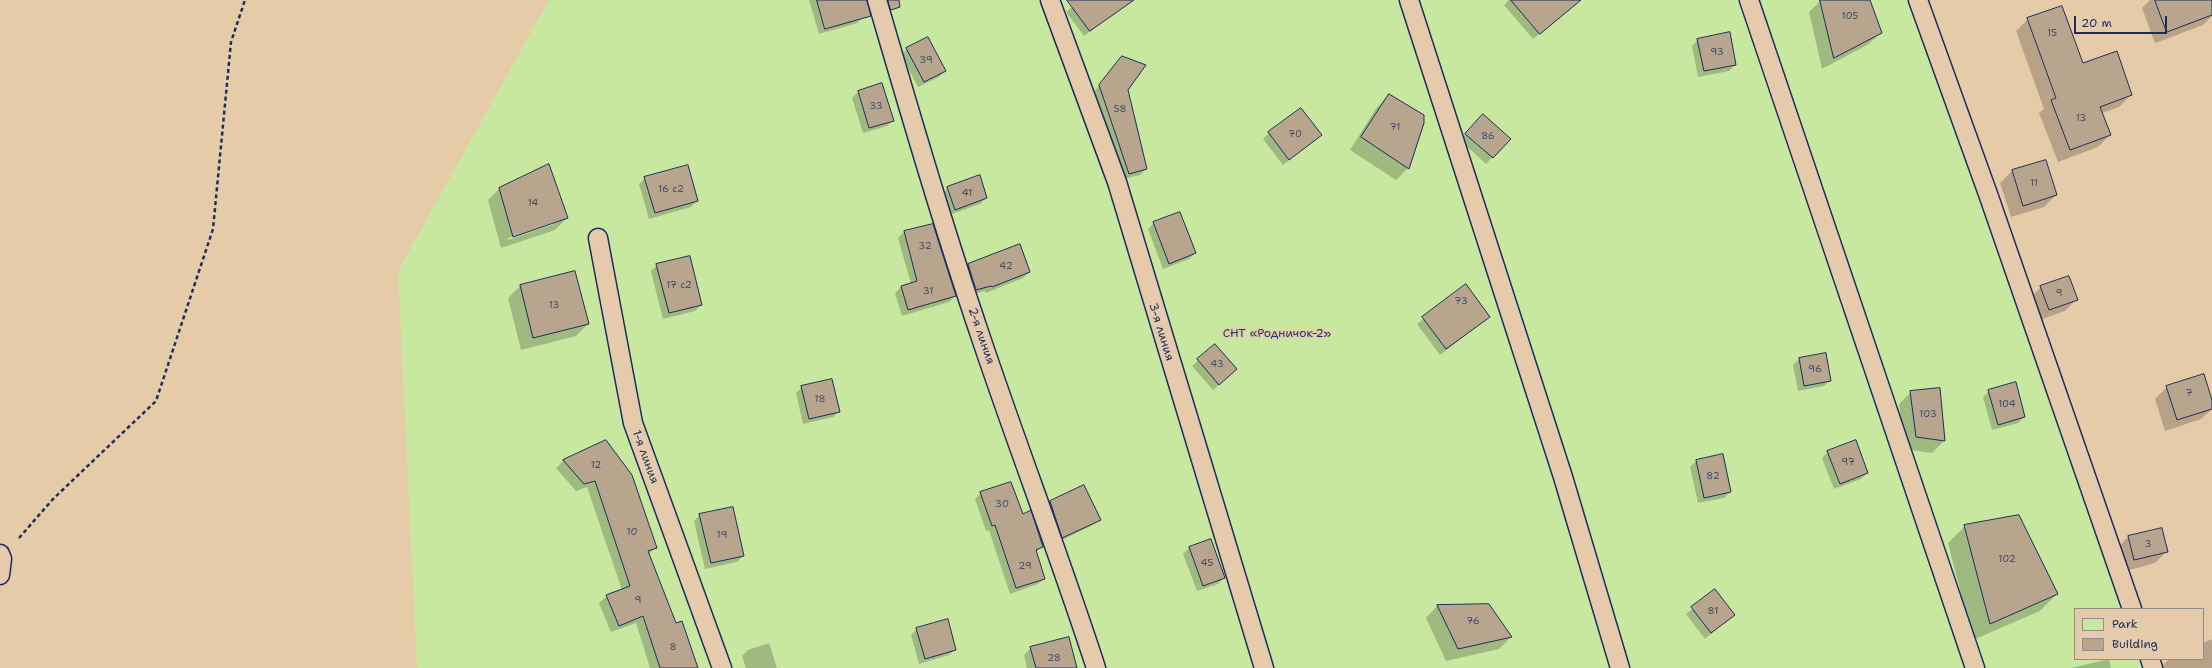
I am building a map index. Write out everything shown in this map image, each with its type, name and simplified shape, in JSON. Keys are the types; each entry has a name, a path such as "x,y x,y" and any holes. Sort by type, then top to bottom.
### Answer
{"lane":[{"name":"2-я линия","path":"877,0 921,152 980,337 1066,576 1096,668"},
{"name":"3-я линия","path":"1050,0 1117,182 1264,668"},
{"path":"1409,0 1563,477 1620,668"},
{"path":"1748,0 1975,668"},
{"path":"1918,0 1988,194 2132,608"},
{"name":"1-я линия","path":"598,238 633,423 722,668"}],"path":[{"path":"1,563 53,499 156,401 213,229 231,42 245,0"}],"green space":[{"name":"СНТ «Родничок-2»","path":"549,0 1920,0 2134,608 2074,608 2074,660 2152,660 2155,668 417,668 398,271"}],"building":[{"path":"817,0 867,0 871,16 825,29"},
{"path":"888,0 899,0 900,7 891,10"},
{"path":"1067,0 1134,0 1090,31"},
{"path":"1511,0 1581,0 1540,34"},
{"path":"1820,0 1870,0 1882,33 1834,58"},
{"path":"2155,0 2212,0 2212,15 2167,32"},
{"path":"2062,6 2083,63 2117,51 2132,95 2100,107 2111,135 2070,150 2051,100 2056,98 2027,18"},
{"path":"1730,32 1736,65 1704,71 1697,39"},
{"path":"928,37 946,71 924,82 906,48"},
{"path":"1122,56 1146,65 1128,90 1147,169 1129,174 1099,85"},
{"path":"882,83 894,121 869,128 858,91"},
{"path":"1389,94 1424,115 1424,123 1409,169 1361,137"},
{"path":"1301,108 1322,135 1289,160 1268,132"},
{"path":"1483,114 1511,139 1493,158 1465,134"},
{"path":"2046,160 2057,195 2023,206 2012,170"},
{"path":"549,164 568,218 513,237 499,188"},
{"path":"688,165 698,201 655,213 644,177"},
{"path":"980,175 987,198 955,210 947,187"},
{"path":"1180,212 1196,253 1169,264 1153,222"},
{"path":"933,224 956,296 908,310 901,286 917,281 904,231"},
{"path":"1020,244 1030,272 992,287 976,290 968,264"},
{"path":"690,256 702,305 669,313 656,264"},
{"path":"575,271 589,324 533,338 520,285"},
{"path":"2069,276 2078,300 2049,310 2040,286"},
{"path":"1466,284 1490,317 1446,349 1422,317"},
{"path":"1215,344 1237,369 1219,385 1197,359"},
{"path":"1826,353 1831,381 1804,386 1799,358"},
{"path":"2204,374 2212,400 2212,409 2177,420 2166,386"},
{"path":"832,379 840,412 809,419 801,386"},
{"path":"2016,382 2025,417 1998,425 1988,390"},
{"path":"1940,388 1945,441 1916,437 1910,391"},
{"path":"606,440 632,475 657,548 648,551 676,623 682,621 698,668 660,668 643,616 619,626 606,595 630,586 595,481 584,484 563,460"},
{"path":"1856,440 1868,473 1840,484 1827,451"},
{"path":"1723,454 1731,492 1704,498 1696,460"},
{"path":"1011,482 1023,514 1031,510 1043,547 1036,550 1045,579 1016,588 995,525 992,526 980,492"},
{"path":"1084,485 1101,520 1062,538 1050,501"},
{"path":"733,507 744,556 711,563 699,514"},
{"path":"2019,515 2058,594 1990,624 1964,525"},
{"path":"2162,528 2168,552 2134,560 2128,536"},
{"path":"1211,539 1225,578 1203,586 1189,547"},
{"path":"1715,589 1735,615 1711,633 1691,607"},
{"path":"1489,604 1512,637 1458,649 1437,605"},
{"path":"948,619 956,650 925,659 916,628"},
{"path":"1069,637 1077,668 1036,668 1030,647"}]}
